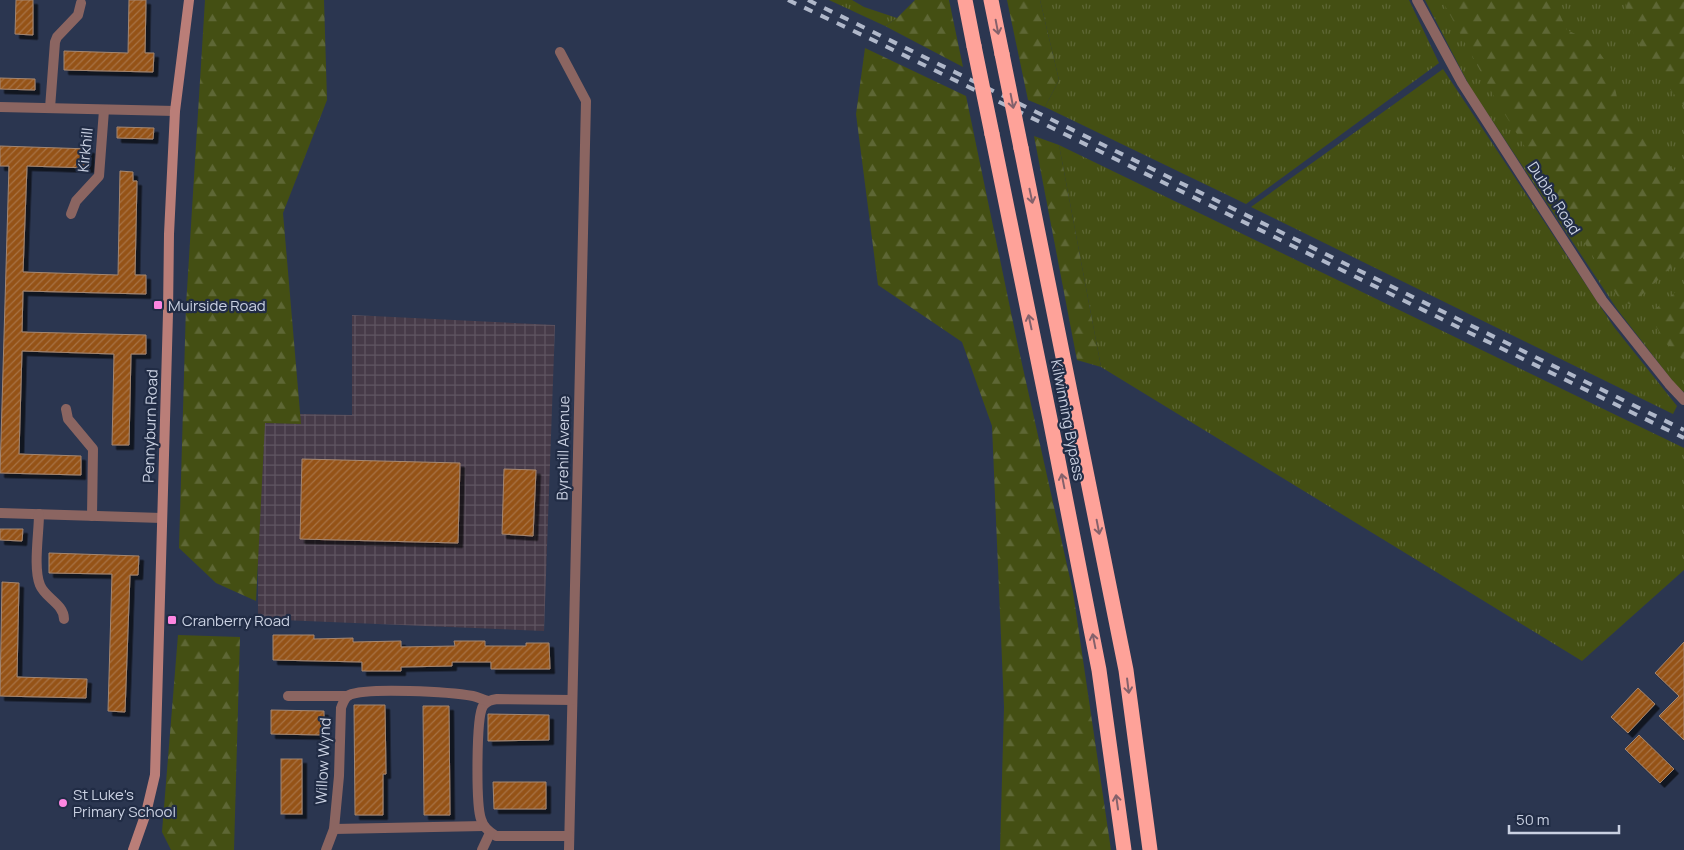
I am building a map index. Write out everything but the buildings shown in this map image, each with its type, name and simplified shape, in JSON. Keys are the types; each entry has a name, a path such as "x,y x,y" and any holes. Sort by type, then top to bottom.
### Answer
{"highway":[{"name":"Kilwinning Bypass","path":"965,0 1099,670 1124,850"},
{"name":"Kilwinning Bypass","path":"991,0 1126,670 1150,850"}],"street":[{"name":"Pennyburn Road","path":"133,850 146,813 155,775 169,234 175,111 189,0"},
{"name":"Dubbs Road","path":"1417,0 1462,83 1602,300 1668,384 1684,400"},
{"path":"50,108 55,42 57,37 78,15 81,3"},
{"name":"Byrehill Avenue","path":"560,52 586,101 569,850"},
{"path":"0,107 175,111"},
{"name":"Kirkhill","path":"71,214 76,201 99,176 104,110"},
{"path":"66,409 68,419 93,449 92,516"},
{"path":"0,513 162,518"},
{"path":"39,514 37,577 42,589 63,612 64,619"},
{"path":"288,696 348,696 358,693 399,691 474,696 488,701 496,699 572,700"},
{"name":"Willow Wynd","path":"326,850 334,829 339,776 341,708 348,696"},
{"path":"488,701 482,708 480,724 478,791 480,818 487,830 496,836 569,836"},
{"path":"334,829 487,830"},
{"path":"482,850 487,830"}],"shaded area":[{"path":"352,315 555,325 544,631 258,619 258,417 300,414 352,415"}],"green space":[{"path":"205,0 324,0 327,100 283,213 301,424 265,423 256,601 216,583 179,548 186,306"},
{"path":"829,0 852,0 864,7 897,18 885,26"},
{"path":"915,0 949,0 963,67 885,26 897,18"},
{"path":"1007,0 1040,0 1059,80 1045,107 1028,100"},
{"path":"1040,0 1409,0 1439,63 1246,204 1045,107 1059,80"},
{"path":"1425,0 1684,0 1684,392 1678,388 1617,309 1470,87"},
{"path":"1442,0 1553,0 1567,30 1592,42 1611,69 1619,107 1684,182 1684,256 1631,305 1620,300 1496,100"},
{"path":"1625,0 1684,0 1684,106 1648,63 1630,26"},
{"path":"865,48 966,96 1018,346 1073,592 1111,850 1000,850 1004,707 992,426 962,342 878,285 856,114"},
{"path":"1443,69 1614,327 1677,406 1673,414 1251,207"},
{"path":"1034,136 1059,145 1101,367 1077,360"},
{"path":"1059,145 1684,448 1684,570 1582,661 1101,367"},
{"path":"1684,285 1684,361 1665,342 1649,314"},
{"path":"178,635 240,637 234,850 171,850 162,832"}],"railway":[{"path":"788,0 1684,438"},
{"path":"808,0 1684,430"}],"place":[{"name":"Muirside Road","path":"158,305"},
{"name":"Cranberry Road","path":"172,620"},
{"name":"St Luke's Primary School","path":"63,803"}]}
